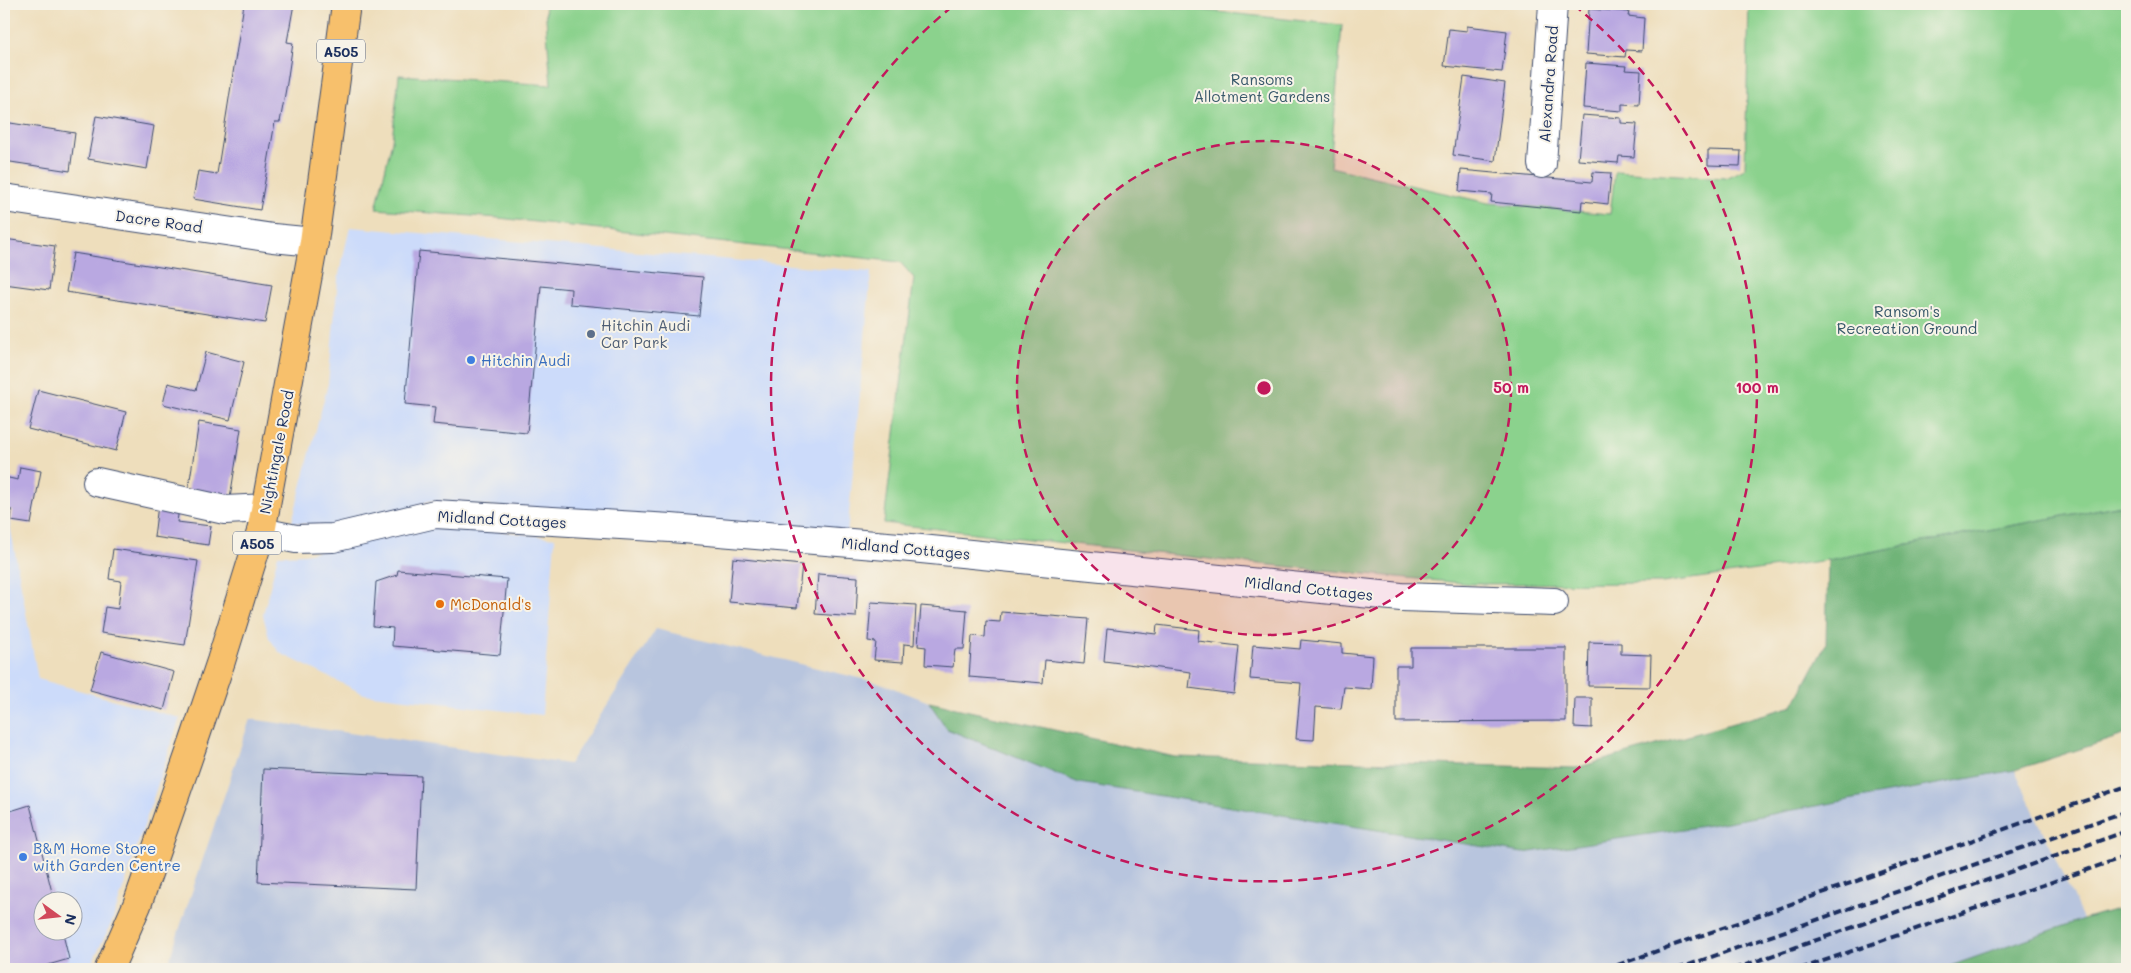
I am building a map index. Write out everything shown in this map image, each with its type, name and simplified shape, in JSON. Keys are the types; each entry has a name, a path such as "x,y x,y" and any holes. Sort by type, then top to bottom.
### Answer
{"main road":[{"name":"Nightingale Road","path":"109,969 137,904 194,741 221,661 263,520 314,242 346,4"}],"street":[{"name":"Alexandra Road","path":"1542,164 1553,4"},
{"name":"Dacre Road","path":"4,198 273,238 314,242"},
{"name":"Midland Cottages","path":"97,482 263,520 296,539 333,538 435,514 672,528 911,548 1400,597 1554,602"}],"shaded area":[{"name":"Hitchin Audi Car Park","path":"350,227 871,272 847,537 429,501 399,513 325,527 292,522 328,384 338,279"},
{"path":"4,519 9,520 38,679 180,718 112,922 89,969 4,969"},
{"path":"441,524 555,538 542,715 364,694 280,653 269,638 263,615 278,555 305,554"},
{"path":"656,629 883,684 929,702 947,729 1523,853 1710,825 2015,770 2083,919 1942,969 166,969 250,719 569,764"}],"green space":[{"name":"Ransom's Recreation Ground","path":"545,4 1143,4 1342,25 1330,167 1488,203 1610,214 1615,171 1725,178 1745,169 1749,4 2127,4 2127,504 1828,560 1662,583 1472,584 1228,561 884,523 914,278 900,262 499,218 376,209 392,141 399,75 551,85"},
{"path":"2127,504 2127,734 2015,770 1710,825 1523,853 1079,783 947,729 929,702 1175,757 1576,768 1793,706 1826,644 1828,560"},
{"path":"2127,906 2127,969 1942,969 2083,919"}],"building":[{"path":"244,4 294,4 287,42 293,43 287,83 280,122 275,122 260,210 193,199 198,171 217,174"},
{"path":"1589,9 1629,12 1628,16 1644,18 1642,51 1626,50 1625,57 1586,54"},
{"path":"1467,26 1507,31 1502,72 1444,66 1449,29 1467,31"},
{"path":"1586,63 1626,66 1625,70 1641,71 1639,105 1622,104 1622,111 1583,108"},
{"path":"1464,77 1505,83 1495,161 1453,155"},
{"path":"1582,115 1621,118 1621,123 1637,124 1634,157 1619,156 1618,163 1578,160"},
{"path":"96,116 154,126 147,169 88,159"},
{"path":"4,122 75,133 70,171 4,161"},
{"path":"1708,150 1741,151 1740,166 1708,165"},
{"path":"1461,170 1592,182 1593,172 1611,173 1608,204 1582,201 1581,211 1491,202 1492,194 1459,191"},
{"path":"4,239 55,246 49,290 4,284"},
{"name":"Hitchin Audi","path":"419,251 703,277 699,316 570,304 571,289 541,286 527,433 433,424 435,407 405,404"},
{"path":"73,253 272,285 265,323 66,292"},
{"path":"206,352 244,362 230,420 163,404 168,383 196,390"},
{"path":"38,390 126,412 116,451 28,429"},
{"path":"199,422 241,429 230,498 188,492"},
{"path":"20,467 41,471 31,524 11,521 12,510 4,509 4,477 18,480"},
{"path":"158,505 179,508 177,522 211,526 208,545 154,537"},
{"path":"113,549 198,561 185,645 101,633 105,607 118,609 121,581 109,579"},
{"path":"733,558 802,565 797,608 729,602"},
{"name":"McDonald's","path":"398,570 507,579 500,655 392,646 393,628 373,626 376,582 397,575"},
{"path":"818,574 858,577 856,617 815,614"},
{"path":"871,602 916,605 914,645 904,644 903,662 874,660 876,642 868,641"},
{"path":"921,606 967,610 964,649 955,649 953,667 925,665 926,647 918,646"},
{"path":"1001,612 1088,619 1084,664 1045,660 1043,683 969,677 972,636 985,637 986,621 1000,622"},
{"path":"1157,625 1199,630 1198,641 1239,646 1234,694 1189,688 1191,672 1104,661 1107,628 1156,634"},
{"path":"1301,640 1342,644 1342,653 1373,656 1371,689 1344,687 1341,709 1316,707 1314,740 1296,739 1301,683 1250,679 1253,645 1300,649"},
{"path":"1589,642 1621,643 1621,654 1651,655 1650,687 1588,686"},
{"path":"1411,648 1566,648 1566,721 1396,722 1396,666 1411,666"},
{"path":"101,652 174,672 164,710 90,690"},
{"path":"1575,698 1592,698 1592,728 1574,727"},
{"path":"263,769 421,776 416,889 258,882"},
{"name":"B&M Home Store with Garden Centre","path":"30,805 51,890 32,890 32,940 64,940 69,959 34,969 4,969 4,813"}],"railway":[{"path":"1606,969 2127,786"},
{"path":"1677,969 2127,811"},
{"path":"1734,969 2127,831"},
{"path":"1800,969 2127,856"}],"place":[{"name":"Hitchin Audi Car Park","path":"591,334"},
{"name":"Hitchin Audi","path":"471,360"},
{"name":"McDonald's","path":"440,604"},
{"name":"B&M Home Store with Garden Centre","path":"23,857"}],"park label":[{"name":"Ransoms Allotment Gardens","path":"1262,88"}]}
